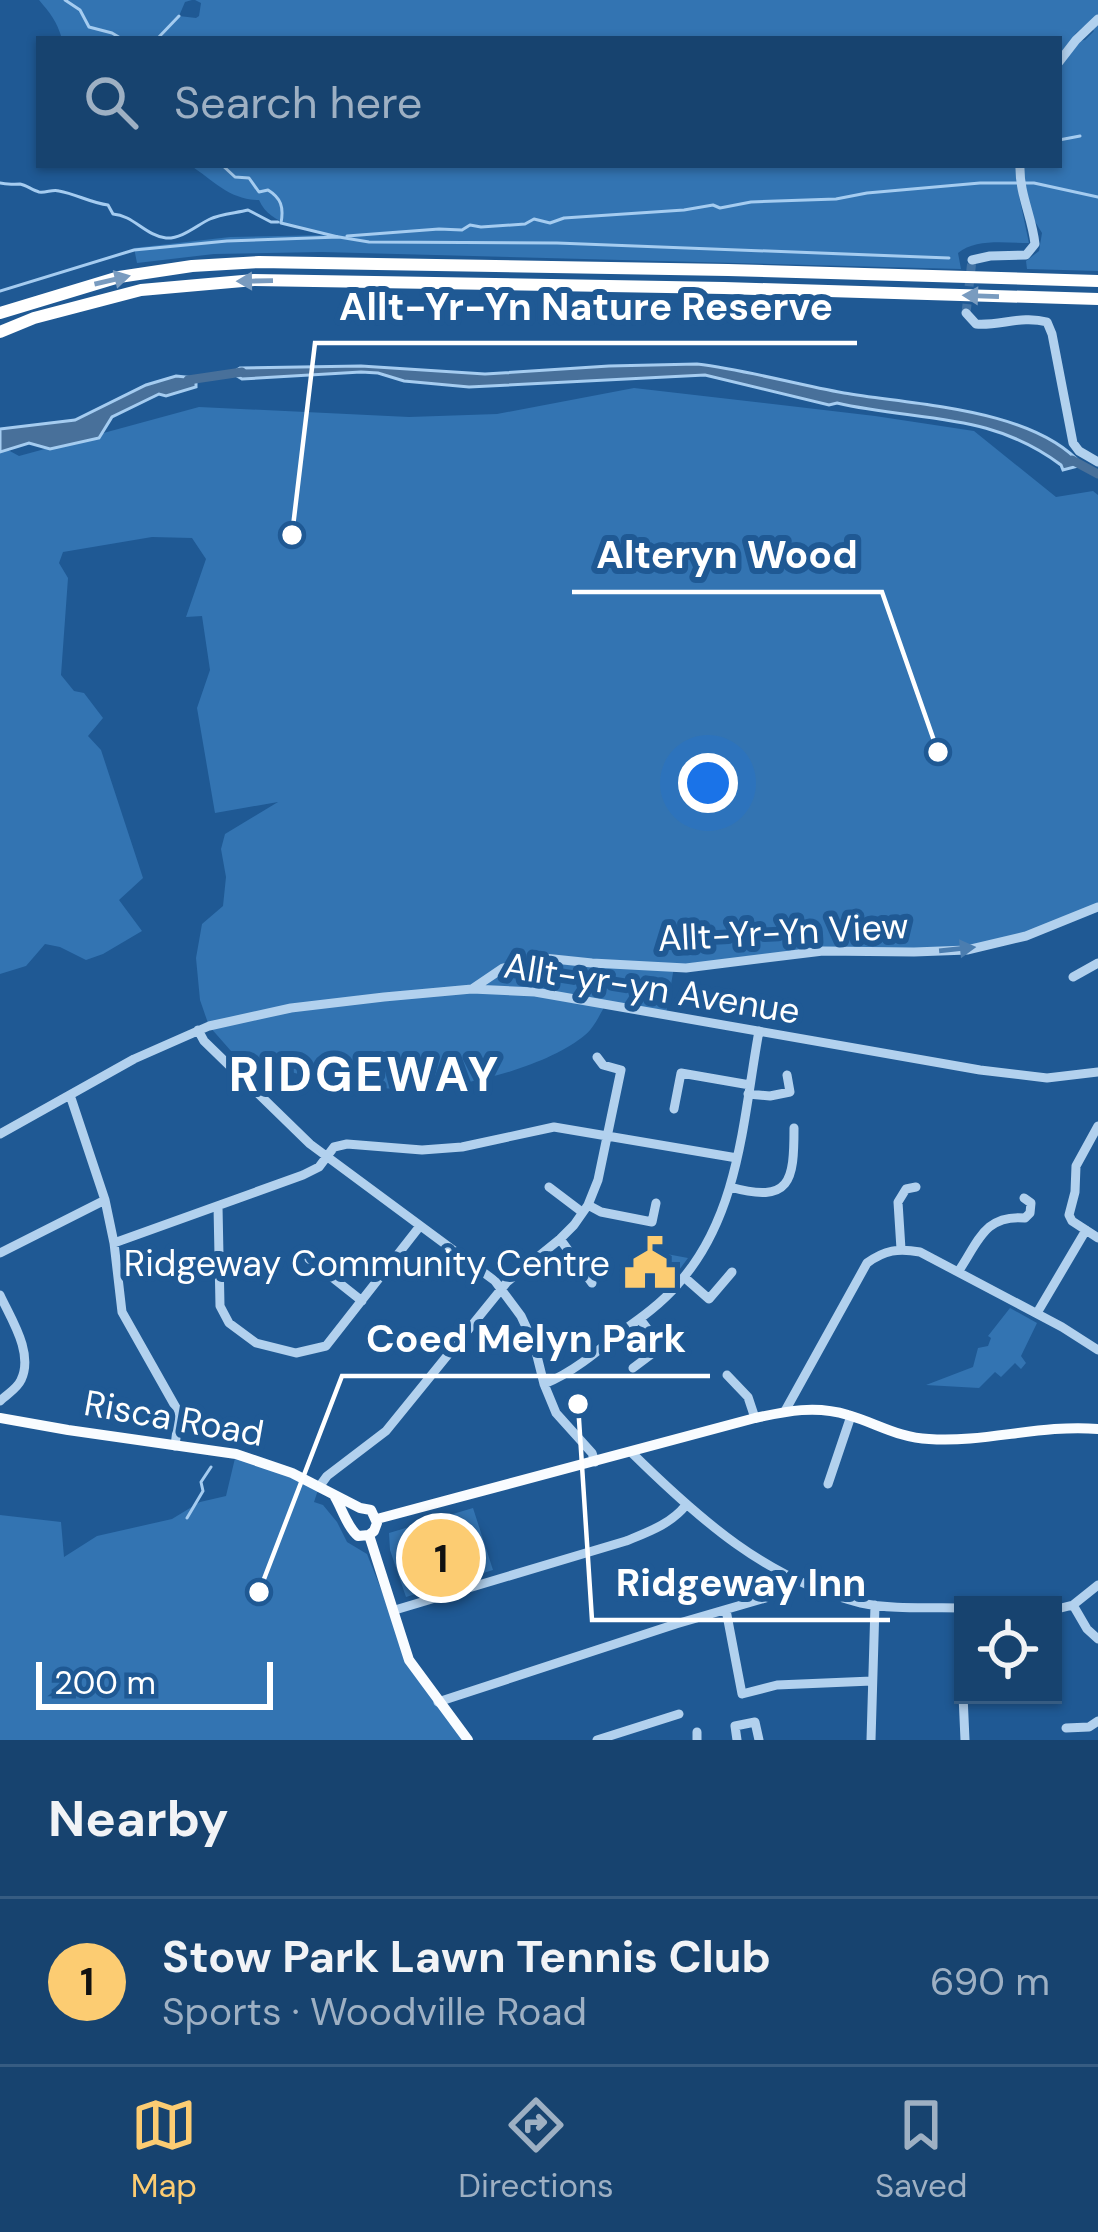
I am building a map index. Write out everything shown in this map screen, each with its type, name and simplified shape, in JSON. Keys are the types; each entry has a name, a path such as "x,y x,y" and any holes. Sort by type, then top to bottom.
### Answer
{"highway":[{"path":"0,313 118,277 259,262 1098,281"},
{"path":"0,332 34,318 141,290 254,280 1098,299"}],"main road":[{"path":"377,1519 785,1411 815,1409 851,1416 902,1436 925,1439 1098,1430"},
{"name":"Risca Road","path":"0,1418 236,1454 263,1461 360,1508"},
{"name":"Risca Road","path":"333,1495 349,1521"},
{"path":"360,1508 371,1510 377,1519 369,1535 355,1533 349,1521 360,1508"},
{"path":"369,1535 409,1660 468,1740"}],"street":[{"path":"1062,58 1098,19"},
{"path":"972,260 1025,255 1035,244 1021,192 1021,168"},
{"path":"966,313 976,324 1047,322 1073,443 1098,462"},
{"name":"Allt-Yr-Yn View","path":"472,989 503,968 544,958 686,968 823,951 967,950 1026,936 1098,907"},
{"path":"1073,976 1098,963"},
{"name":"Allt-yr-yn Avenue","path":"198,1030 291,1008 472,989 536,992 1028,1076 1060,1078 1098,1072"},
{"path":"0,1134 134,1059 198,1030 263,1100 327,1156 502,1290 528,1330 556,1413 595,1462"},
{"path":"544,1384 640,1318 684,1277 717,1227 737,1158 759,1031"},
{"path":"319,1486 386,1431 507,1282 560,1239 585,1208 598,1180 621,1070 603,1065 597,1057"},
{"path":"674,1109 681,1073 770,1096 790,1092 787,1075"},
{"path":"70,1095 105,1200 122,1312 179,1414 175,1446"},
{"path":"1098,1126 1076,1166 1069,1215 1098,1238"},
{"path":"114,1243 303,1175 319,1167 334,1147 347,1144 422,1150 463,1147 554,1127 737,1158"},
{"path":"730,1187 754,1194 777,1191 787,1182 792,1172 794,1128"},
{"path":"549,1187 585,1208 652,1222 656,1203"},
{"path":"958,1272 992,1222 1025,1218 1030,1213 1031,1203 1024,1198"},
{"path":"0,1252 105,1200"},
{"path":"218,1207 220,1306 229,1323 270,1348 296,1353 326,1346 420,1226"},
{"path":"899,1207 901,1249"},
{"path":"1037,1313 1086,1230"},
{"path":"560,1239 592,1283"},
{"path":"785,1411 867,1263 879,1254 901,1249 920,1252 1098,1350"},
{"path":"309,1259 362,1301"},
{"path":"684,1277 709,1299 732,1272"},
{"path":"0,1295 4,1314 23,1348 25,1367 21,1381 0,1401"},
{"path":"632,1368 666,1344 640,1318"},
{"path":"727,1375 748,1397 755,1418"},
{"path":"828,1484 851,1416"},
{"path":"632,1453 686,1505 741,1548 794,1579 858,1602 954,1608"},
{"path":"395,1610 626,1541 660,1526 686,1505"},
{"path":"438,1702 779,1594 794,1579"},
{"path":"1062,1608 1098,1586"},
{"path":"871,1740 875,1605"},
{"path":"1073,1605 1098,1639"},
{"path":"725,1610 742,1694 796,1683 872,1681"},
{"path":"963,1704 965,1740"},
{"path":"597,1740 679,1714"},
{"path":"1066,1728 1089,1727 1098,1721"},
{"path":"737,1740 735,1726 755,1722 759,1740"}],"shaded area":[{"path":"39,0 192,0 185,2 179,16 196,18 201,3 195,0 1098,0 1098,15 1076,33 1062,54 1062,36 61,36"},
{"path":"1098,19 1098,271 1027,269 1026,261 1039,251 1042,233 1031,215 1023,168 1062,168 1062,62 1094,31 1090,27"},
{"path":"194,168 1018,168 1029,243 992,242 965,248 958,253 961,269 322,252 214,254 137,263 134,248 230,237 328,235 280,221 259,200 231,193"},
{"path":"697,364 1003,420 1061,446 1082,465 1063,470 1034,448 980,427 829,405 705,375 469,387 404,381 378,373 242,379 232,373 240,368 361,366 485,374"},
{"path":"176,376 196,378 196,387 159,394 112,417 99,438 50,449 29,443 0,452 0,429 75,420 146,385"},
{"path":"634,388 974,431 1056,497 1093,491 1098,495 1098,907 1026,936 967,950 875,950 674,967 666,1014 606,1004 588,1032 565,1049 509,1072 444,1086 383,1088 356,1082 334,1070 316,1079 256,1062 231,1051 209,1026 200,1000 196,958 202,924 223,906 225,834 278,802 215,813 197,708 210,670 202,616 186,617 206,559 192,538 152,537 63,552 59,563 68,578 61,675 74,691 84,693 103,718 88,736 101,750 143,878 119,900 142,931 86,960 45,944 26,966 0,974 0,452 8,450 19,456 199,407 409,417 497,414"},
{"path":"640,1249 688,1258 670,1282 636,1275"},
{"path":"1010,1308 1037,1323 1021,1356 1026,1363 1021,1369 1015,1363 1001,1377 995,1372 979,1388 926,1385 973,1367 978,1348 988,1346 988,1336"},
{"path":"236,1454 319,1487 314,1502 323,1505 347,1542 367,1554 408,1657 468,1740 0,1740 0,1515 61,1522 64,1557 97,1536 172,1519 200,1502 226,1496"},
{"path":"473,1508 493,1570 406,1597 389,1533"}],"waterway":[{"path":"65,0 80,10 89,27 117,36"},
{"path":"160,36 179,16"},
{"path":"1062,139 1080,136"},
{"path":"225,168 235,177 249,178 259,192 268,190 276,196 282,208 281,223 338,237"},
{"path":"0,183 108,205 113,214 166,238 214,217 248,210 278,222"},
{"path":"347,236 462,230 470,225 525,224 534,219 550,223 564,218 836,199 980,183 1034,183 1098,197"},
{"path":"0,291 134,250 339,237 369,242 557,243 949,258"},
{"path":"188,380 242,372"},
{"path":"1072,460 1098,474"},
{"path":"187,1518 211,1467"}],"tunnel":[{"path":"966,313 972,260"}],"place":[{"name":"Allt-Yr-Yn Nature Reserve","path":"292,535"},
{"name":"Alteryn Wood","path":"938,752"},
{"name":"Ridgeway Community Centre","path":"650,1263"},
{"name":"Ridgeway Inn","path":"578,1404"},
{"name":"Stow Park Lawn Tennis Club","path":"441,1558"},
{"name":"Coed Melyn Park","path":"259,1592"}],"district":[{"name":"RIDGEWAY","path":"365,1074"}]}
